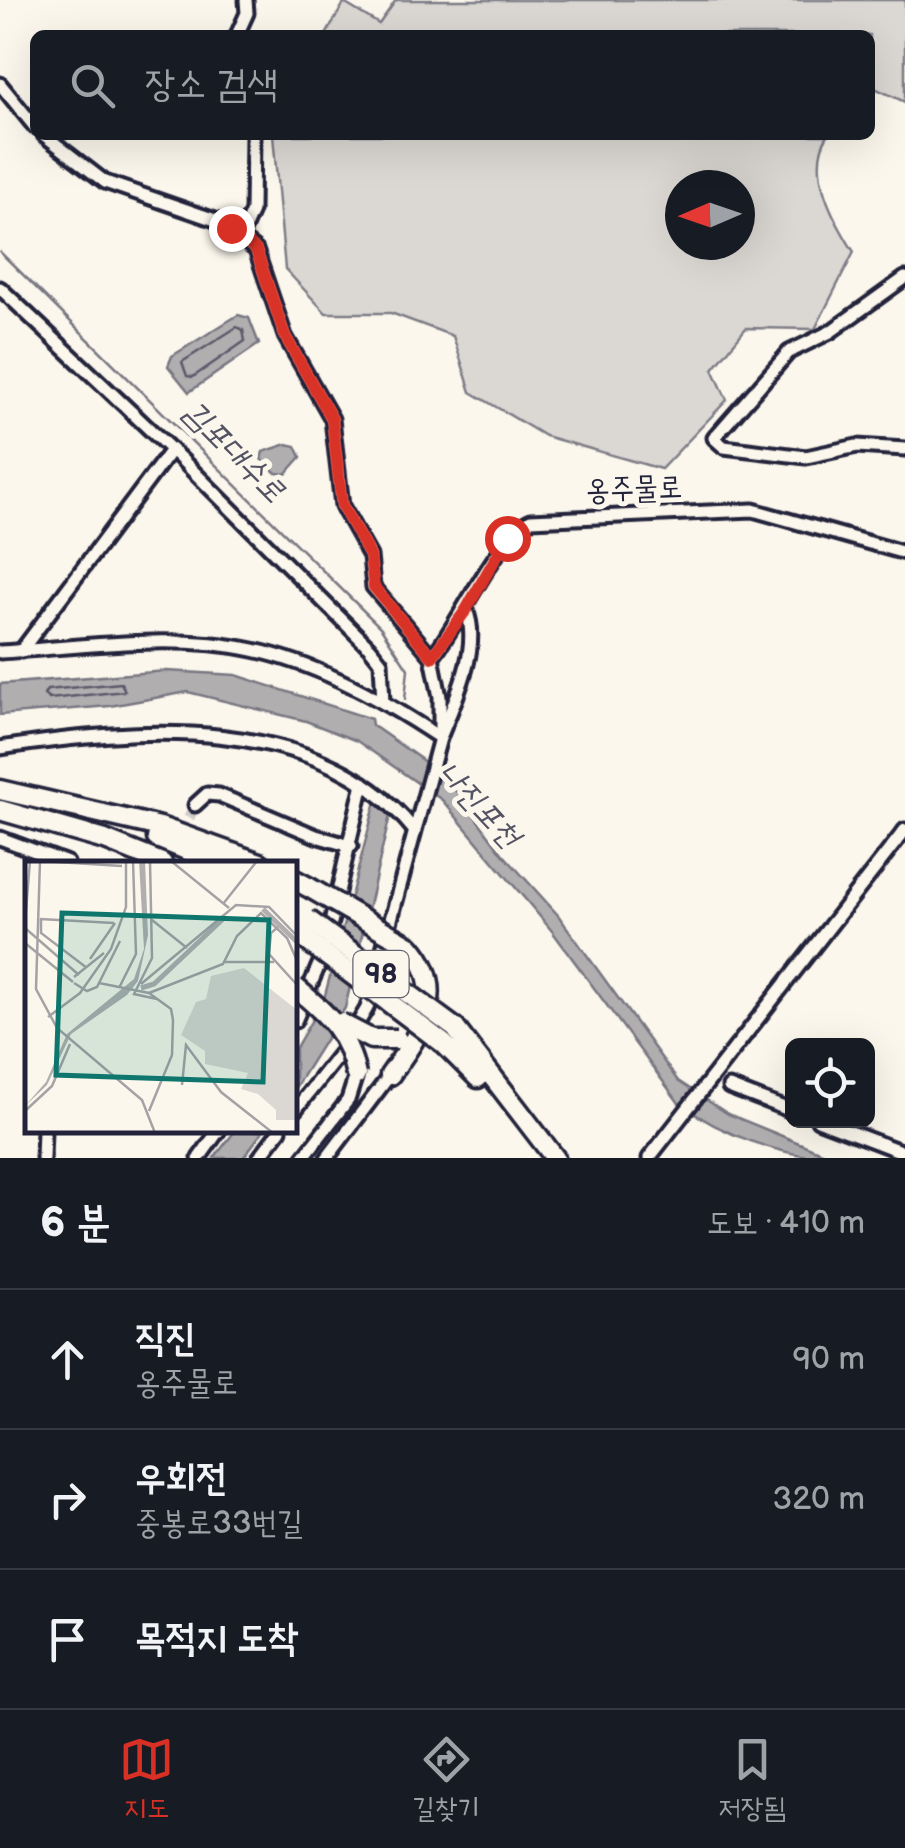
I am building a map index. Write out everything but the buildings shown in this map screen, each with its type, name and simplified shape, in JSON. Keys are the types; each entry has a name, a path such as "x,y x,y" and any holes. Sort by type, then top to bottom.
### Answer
{"highway":[{"path":"0,790 160,827 254,861"},
{"path":"82,809 213,861"},
{"path":"0,810 60,826 156,861"},
{"path":"60,826 132,861"},
{"path":"303,884 410,946 428,972 428,1018 390,1074"},
{"name":"98","path":"299,924 449,1035"},
{"path":"298,989 336,1020 371,1039 396,1039 428,1018"},
{"path":"336,1020 350,1046 356,1075"},
{"path":"449,1035 543,1158"},
{"path":"449,1035 554,1158"}],"street":[{"path":"239,30 247,13 246,0"},
{"path":"0,84 30,121"},
{"path":"50,140 105,182 204,215 242,236 256,250 285,336 332,419 342,506 370,556 374,587 432,657 440,698 440,742"},
{"path":"242,236 252,211 253,140"},
{"path":"905,278 830,332 789,352 714,438 724,446 806,457 857,446 905,449"},
{"path":"0,288 171,450 370,648 380,662 383,702"},
{"path":"21,651 171,450"},
{"name":"옹주물로","path":"432,657 466,610 507,538 532,520 754,510 905,553"},
{"path":"298,1106 361,1022 440,742 461,684 472,624 466,610"},
{"path":"0,652 154,644 235,647 270,654 383,702 440,742"},
{"path":"0,748 129,735 216,735 307,758 363,783 416,825"},
{"path":"298,1015 324,953 363,783"},
{"path":"195,805 207,794 219,795 316,836 351,846"},
{"path":"649,1158 670,1136 905,830"},
{"path":"0,838 51,860"},
{"path":"327,1158 390,1074"},
{"path":"303,1158 348,1100 356,1075"},
{"path":"729,1087 785,1108"},
{"path":"839,1128 905,1153"},
{"path":"198,1158 217,1133"},
{"path":"260,1158 278,1133"}],"shaded area":[{"path":"396,0 905,0 905,102 875,88 875,30 329,30 344,3 379,24"},
{"path":"273,140 826,140 820,164 825,195 854,252 815,329 746,328 713,369 727,400 661,469 545,436 471,392 453,336 391,313 326,313 285,269"}],"water":[{"path":"238,315 249,318 259,344 189,392 168,366 172,356"},
{"path":"287,444 296,446 301,457 286,474 276,473 261,459 263,452"},
{"path":"167,671 236,675 371,719 372,725 445,776 502,853 558,915 678,1081 728,1114 836,1158 795,1154 753,1142 714,1125 679,1103 552,931 442,800 357,741 306,721 188,692 110,706 0,715 0,684"},
{"path":"376,801 391,811 345,1008 298,1083 298,1044 324,999"},
{"path":"233,1133 262,1133 243,1158 214,1158"}],"waterway":[{"name":"김포대수로","path":"0,252 381,628 408,669 405,699"}],"tunnel":[{"path":"169,861 195,805"}],"route":[{"path":"231,228 256,250 285,336 332,419 342,506 370,556 374,587 432,657 466,610 507,538"}],"water label":[{"name":"나진포천","path":"479,805"}]}
